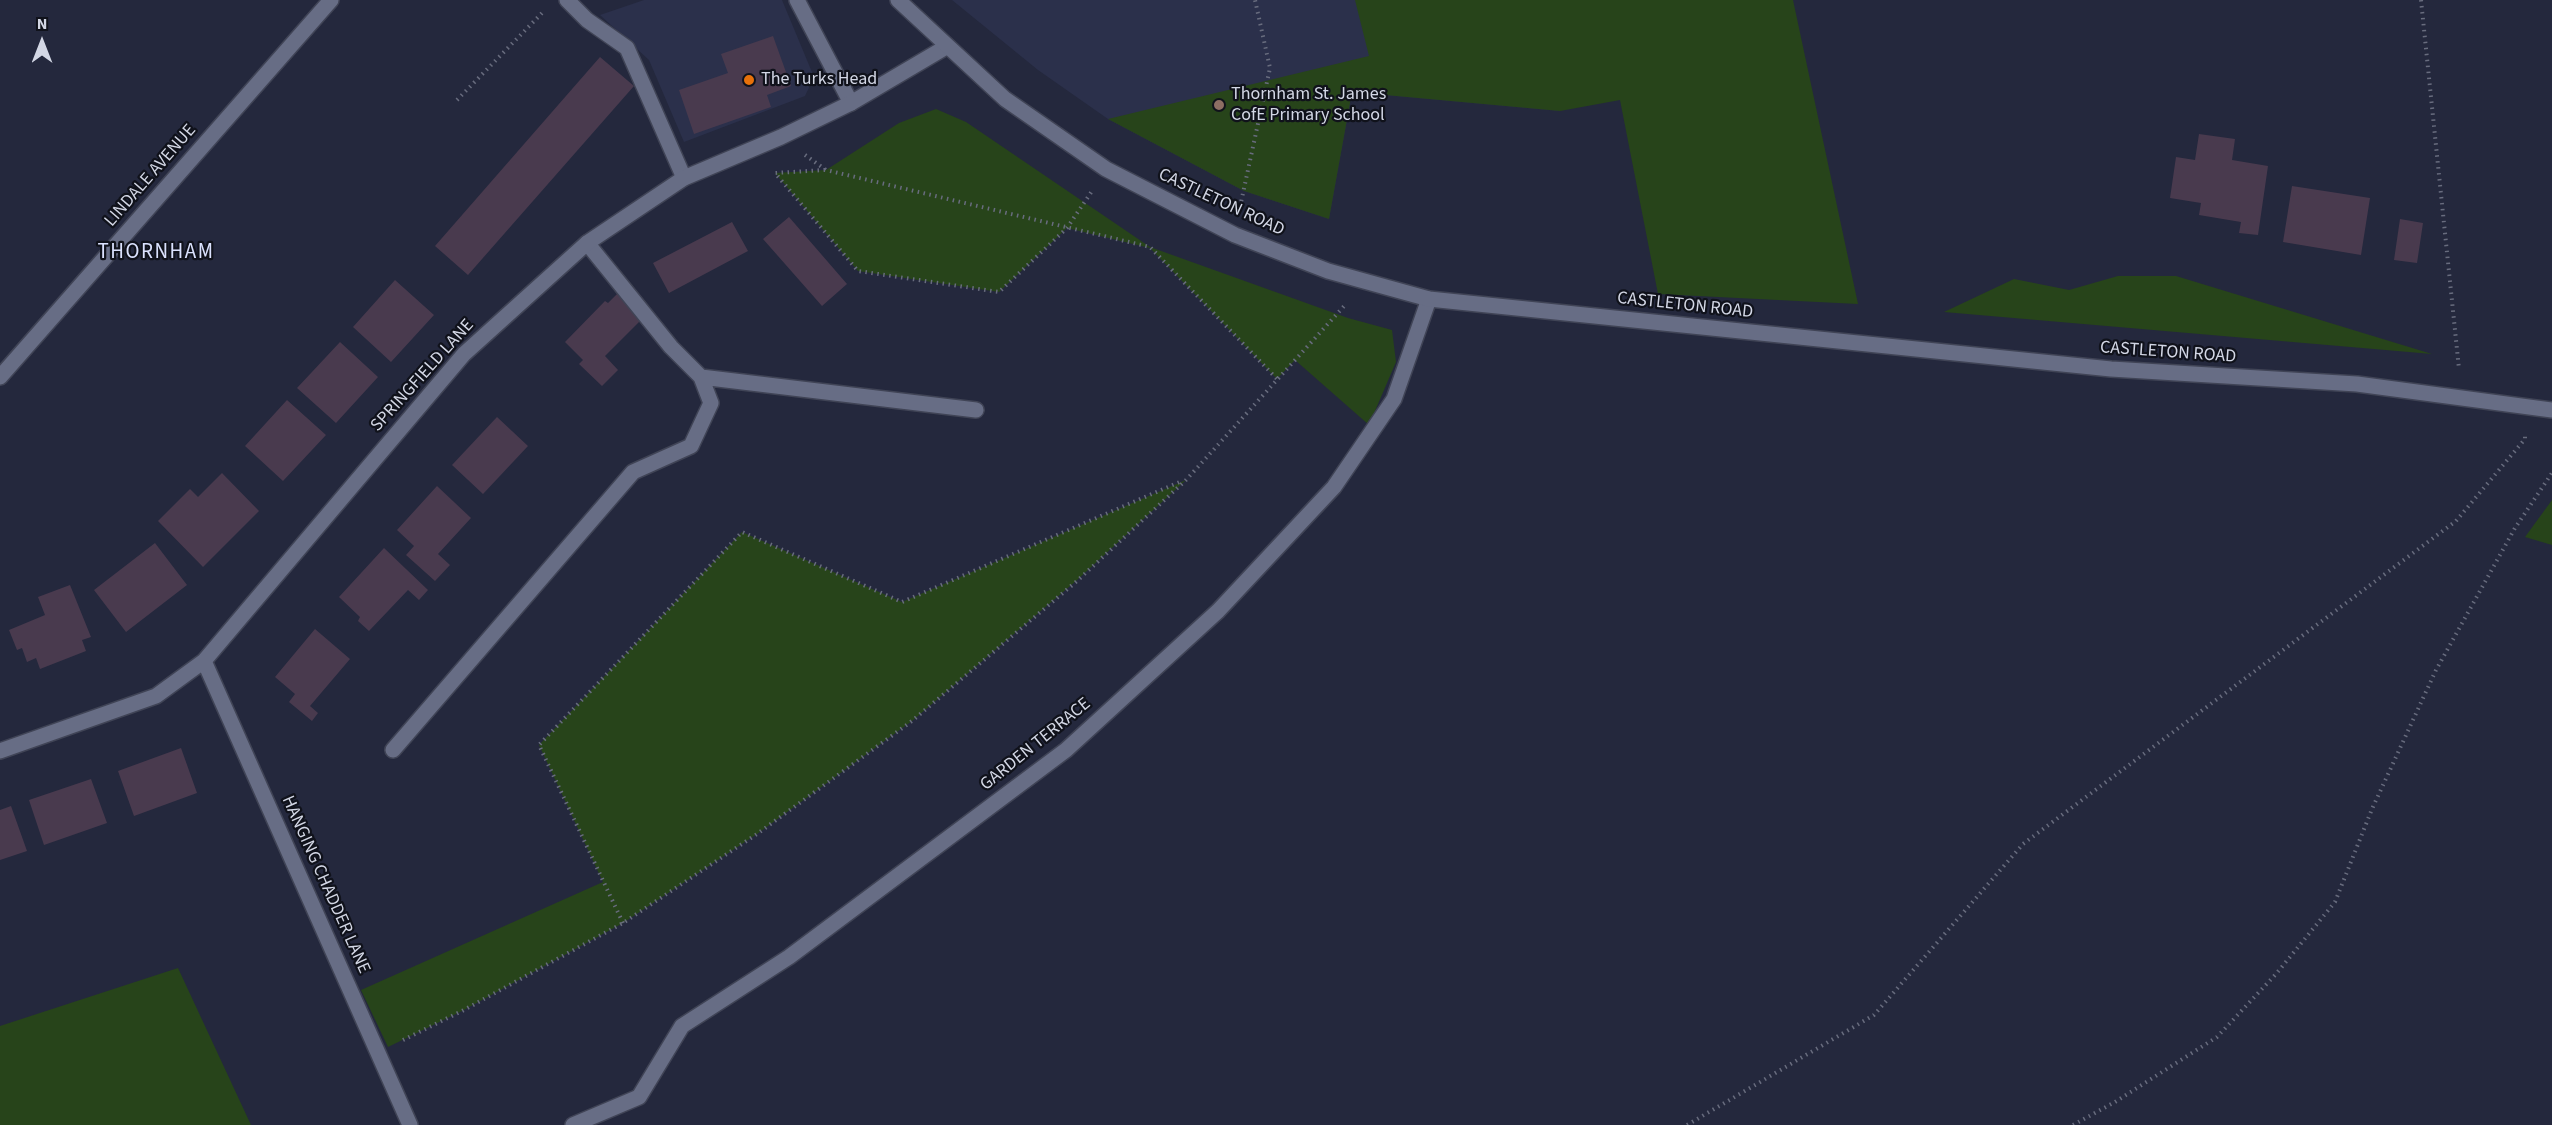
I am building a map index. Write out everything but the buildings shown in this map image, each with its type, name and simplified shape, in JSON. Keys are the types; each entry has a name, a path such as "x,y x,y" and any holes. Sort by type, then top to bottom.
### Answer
{"street":[{"name":"LINDALE AVENUE","path":"0,377 331,0"},
{"path":"567,0 587,20 627,48 684,178"},
{"path":"797,0 851,104"},
{"name":"CASTLETON ROAD","path":"898,0 1005,99 1106,169 1235,235 1328,271 1429,299 2111,369 2357,384 2552,410"},
{"name":"SPRINGFIELD LANE","path":"0,751 156,696 204,661 464,354 587,243 684,178 781,137 851,104 946,46"},
{"path":"393,750 633,472 691,446 711,403 701,377 671,347 587,243"},
{"name":"GARDEN TERRACE","path":"573,1125 639,1097 682,1026 789,957 1066,750 1218,611 1334,487 1394,399 1429,299"},
{"path":"701,377 976,410"},
{"name":"HANGING CHADDER LANE","path":"204,661 410,1125"}],"path":[{"path":"1235,235 1270,68 1255,0"},
{"path":"2421,0 2459,355 2459,398"},
{"path":"457,100 546,8"},
{"path":"781,137 826,170"},
{"path":"1106,169 1067,228 999,292 858,271 775,173 826,170 1067,228 1150,248 1277,379"},
{"path":"379,1054 623,923 757,834 912,721 1077,582 1186,480 1366,281"},
{"path":"1687,1125 1874,1015 2023,844 2456,521 2525,440 2527,407"},
{"path":"2073,1125 2115,1102 2217,1037 2276,974 2335,902 2372,809 2436,670 2515,528 2552,473"},
{"path":"623,923 539,745 742,532 902,602 1186,480"}],"shaded area":[{"path":"644,0 782,0 814,77 805,96 684,142 649,60 600,15"},
{"name":"Thornham St. James CofE Primary School","path":"952,0 1603,0 1560,111 1352,92 1329,219 1244,191 1108,119 1038,70"}],"green space":[{"path":"1355,0 1793,0 1858,304 1658,294 1620,100 1560,111 1352,92 1329,219 1244,191 1108,119 1369,56"},
{"path":"936,109 966,122 1150,247 1348,318 1392,330 1396,362 1369,425 1295,360 1277,379 1150,248 1067,228 999,292 858,271 775,173 826,170 899,123"},
{"path":"2118,276 2176,276 2432,354 1944,312 2014,279 2069,290"},
{"path":"1186,480 1076,581 912,721 757,834 623,923 462,1011 388,1047 361,990 603,882 539,745 742,532 902,602"},
{"path":"2552,500 2552,545 2525,537"},
{"path":"178,968 251,1125 0,1125 0,1026"}],"place":[{"name":"The Turks Head","path":"749,80"},
{"name":"Thornham St. James CofE Primary School","path":"1219,105"}],"district":[{"name":"THORNHAM","path":"156,253"}]}
